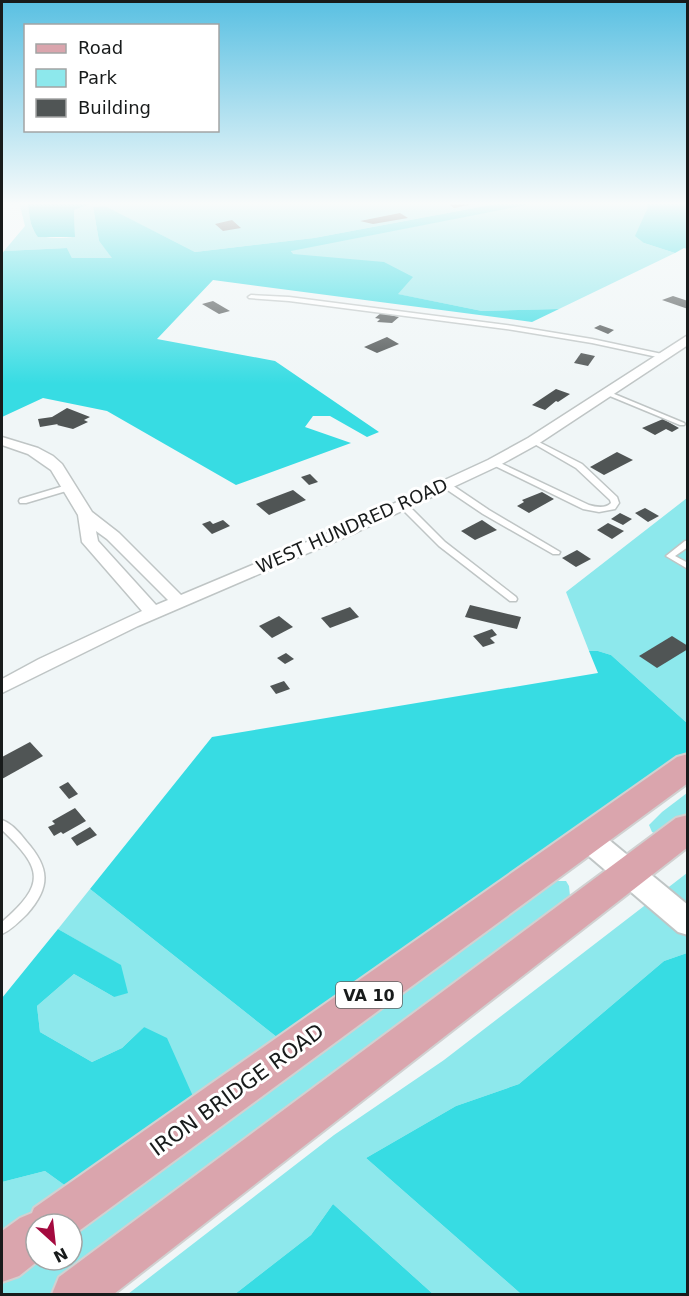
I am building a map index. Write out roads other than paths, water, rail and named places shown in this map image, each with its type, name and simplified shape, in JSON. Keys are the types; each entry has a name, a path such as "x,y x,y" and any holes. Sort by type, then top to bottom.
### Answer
{"main road":[{"name":"IRON BRIDGE ROAD","path":"67,1212 687,766"},
{"path":"76,1294 687,828"},
{"path":"2,1259 24,1243"}],"street":[{"name":"WEST HUNDRED ROAD","path":"2,687 45,663 153,613 403,505 493,463 533,441 687,339"},
{"path":"2,441 33,451 57,467 86,515 113,536 179,602"},
{"path":"86,515 90,542 153,613"},
{"path":"587,838 687,923"}],"lane":[{"path":"251,297 289,299 513,328 662,356"},
{"path":"607,393 682,424"},
{"path":"493,463 586,507 599,510 612,507 614,499 579,466 533,441"},
{"path":"446,485 486,512 555,552"},
{"path":"23,501 70,488"},
{"path":"403,505 442,544 513,599"},
{"path":"687,543 670,556 687,567"},
{"path":"2,824 32,853 41,873 39,890 34,898 2,929"}]}
